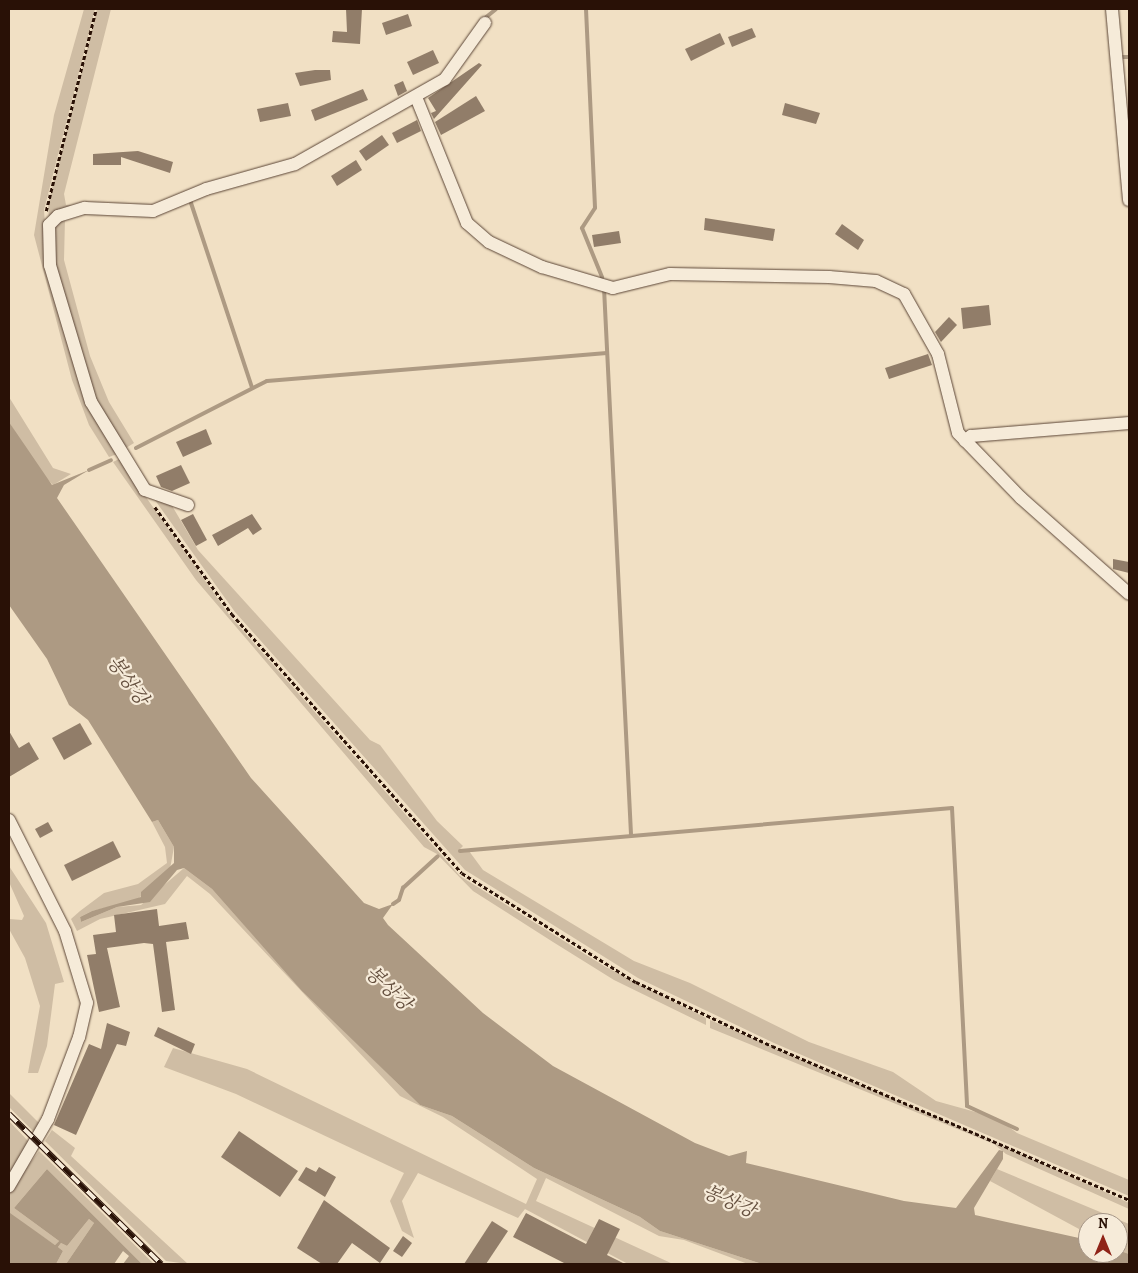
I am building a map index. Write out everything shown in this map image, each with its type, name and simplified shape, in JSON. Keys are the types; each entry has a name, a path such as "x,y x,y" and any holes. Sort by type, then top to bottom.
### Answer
{"street":[{"path":"1112,9 1129,200"},
{"path":"188,505 145,490 115,447 80,376 50,265 49,225 58,216 85,208 153,211 206,189 279,170 416,97 445,79 484,23"},
{"path":"416,97 467,223 489,242 542,267 613,288 670,274 829,277 891,286 913,305 938,354 953,418 965,441 1129,594"},
{"path":"965,441 971,436 1129,423"},
{"path":"9,820 64,930 87,1003 79,1038 48,1119 9,1186"}],"path":[{"path":"49,225 47,203 96,9"},
{"path":"145,490 232,614 462,873 636,982 772,1046 1129,1200"}],"shaded area":[{"path":"84,9 95,9 44,210 48,266 117,454 109,457 89,425 72,380 34,235 54,115"},
{"path":"97,9 111,9 64,194 66,205 71,205 49,220 48,204"},
{"path":"65,219 64,260 90,356 109,402 134,443 121,451 93,401 60,292 51,226"},
{"path":"9,397 53,468 71,474 53,485 41,473 9,422"},
{"path":"119,459 230,616 460,876 604,966 706,1018 706,1025 614,980 553,942 473,891 437,854 424,847 196,580 113,462"},
{"path":"152,496 171,504 198,550 370,740 380,745 437,821 463,846 458,851 469,851 483,870 634,961 690,983 809,1042 893,1072 936,1101 997,1118 1017,1133 1129,1180 1129,1196 774,1043 638,978 465,870 235,612"},
{"path":"158,820 174,847 170,869 137,900 92,911 80,917 81,922 117,907 141,905 184,868 212,889 303,991 420,1105 452,1116 534,1168 640,1217 660,1231 762,1264 748,1264 684,1240 659,1236 546,1178 536,1201 673,1264 628,1264 525,1209 518,1218 418,1173 402,1201 414,1238 402,1231 390,1201 404,1173 236,1094 164,1067 173,1048 247,1069 526,1204 537,1179 443,1117 400,1096 210,894 187,876 165,904 100,919 77,931 71,919 80,911 104,893 138,884 167,863 165,847 152,822"},
{"path":"9,866 46,923 64,982 55,984 47,1046 38,1073 28,1073 40,1006 25,958 9,929 9,919 22,920 24,916 9,882"},
{"path":"710,1020 1009,1148 1129,1203 1129,1209 1006,1154 994,1144 710,1028"},
{"path":"9,1093 41,1125 36,1134 9,1107"},
{"path":"9,1121 29,1142 9,1179"},
{"path":"52,1130 75,1148 71,1156 188,1264 166,1261 45,1141"},
{"path":"39,1151 154,1264 142,1264 47,1169 14,1208 59,1241 55,1245 9,1214 9,1192"},
{"path":"997,1169 1103,1213 1078,1213 1078,1228 990,1181"},
{"path":"89,1219 94,1223 66,1264 56,1264 63,1251 58,1247 61,1243 67,1246"},
{"path":"1128,1224 1129,1224 1128,1254"}],"water":[{"name":"봉상강","path":"9,422 52,485 89,470 64,485 57,498 251,778 364,903 379,909 393,904 383,918 388,925 483,1013 553,1066 695,1143 729,1156 747,1151 746,1163 904,1201 956,1208 999,1150 1003,1151 1003,1159 974,1208 975,1215 1078,1238 1078,1263 1128,1263 1128,1254 1129,1264 762,1264 660,1231 640,1217 534,1168 452,1116 420,1105 302,991 212,889 184,868 177,870 150,902 117,907 81,922 80,917 92,911 141,897 141,892 174,863 174,847 158,820 152,822 88,720 69,705 47,659 9,605"},
{"path":"47,1169 142,1264 123,1264 129,1256 123,1251 114,1264 66,1264 94,1223 89,1219 67,1246 61,1243 58,1247 63,1251 56,1264 9,1264 10,1213 55,1245 59,1241 14,1208"}],"building":[{"path":"346,9 362,9 360,44 332,42 333,31 347,32"},
{"path":"408,14 412,26 386,35 382,23"},
{"path":"752,28 756,37 732,47 728,37"},
{"path":"720,33 725,44 691,61 685,49"},
{"path":"433,50 439,63 413,75 407,62"},
{"path":"479,63 482,65 434,119 431,113 436,111 428,98"},
{"path":"330,70 331,80 300,86 295,73"},
{"path":"403,81 407,91 398,96 394,85"},
{"path":"363,89 368,100 315,121 311,110"},
{"path":"476,96 485,111 441,135 435,122"},
{"path":"288,103 291,116 260,122 257,109"},
{"path":"785,103 820,113 816,124 782,115"},
{"path":"417,120 421,131 397,143 392,133"},
{"path":"382,135 389,145 366,161 359,151"},
{"path":"138,151 173,162 170,173 121,157 121,165 93,165 93,154"},
{"path":"356,160 362,170 337,186 331,176"},
{"path":"705,218 775,229 773,241 704,230"},
{"path":"842,224 864,240 858,250 835,234"},
{"path":"619,231 621,243 594,247 592,235"},
{"path":"989,305 991,325 963,329 961,308"},
{"path":"949,317 957,325 941,342 935,332"},
{"path":"928,354 932,365 889,379 885,368"},
{"path":"206,429 212,444 183,457 176,442"},
{"path":"181,465 190,483 172,491 161,487 156,476"},
{"path":"193,514 207,540 196,546 181,520"},
{"path":"252,514 262,529 253,535 248,528 218,546 212,535"},
{"path":"1113,559 1129,562 1129,573 1113,569"},
{"path":"80,723 92,744 64,760 52,738"},
{"path":"9,731 19,748 29,742 39,759 9,777"},
{"path":"48,822 53,831 40,838 35,829"},
{"path":"113,841 121,857 72,881 64,865"},
{"path":"157,909 159,926 186,922 189,939 166,942 175,1010 162,1012 153,944 144,943 107,948 120,1007 99,1012 87,955 96,954 93,935 116,932 114,915"},
{"path":"107,1023 130,1032 126,1046 117,1044 76,1135 54,1125 89,1044 101,1049"},
{"path":"158,1027 195,1044 191,1054 154,1036"},
{"path":"239,1131 298,1171 280,1197 221,1157"},
{"path":"306,1167 316,1172 319,1167 336,1177 325,1197 298,1180"},
{"path":"324,1200 390,1248 380,1263 352,1243 337,1264 322,1264 297,1248"},
{"path":"526,1213 586,1244 599,1219 620,1229 607,1255 625,1264 566,1264 513,1237"},
{"path":"492,1221 508,1231 486,1264 464,1264"},
{"path":"403,1236 412,1243 402,1257 393,1251"}],"waterway":[{"path":"485,18 496,9"},
{"path":"586,9 595,208 582,228 602,277"},
{"path":"1123,57 1129,57"},
{"path":"190,200 252,387"},
{"path":"604,288 631,835"},
{"path":"136,448 267,381 607,353"},
{"path":"89,470 111,460"},
{"path":"460,851 952,808 967,1106 1017,1129"},
{"path":"393,904 399,900 403,888 438,856"}],"railway":[{"path":"9,1114 161,1264"}]}
